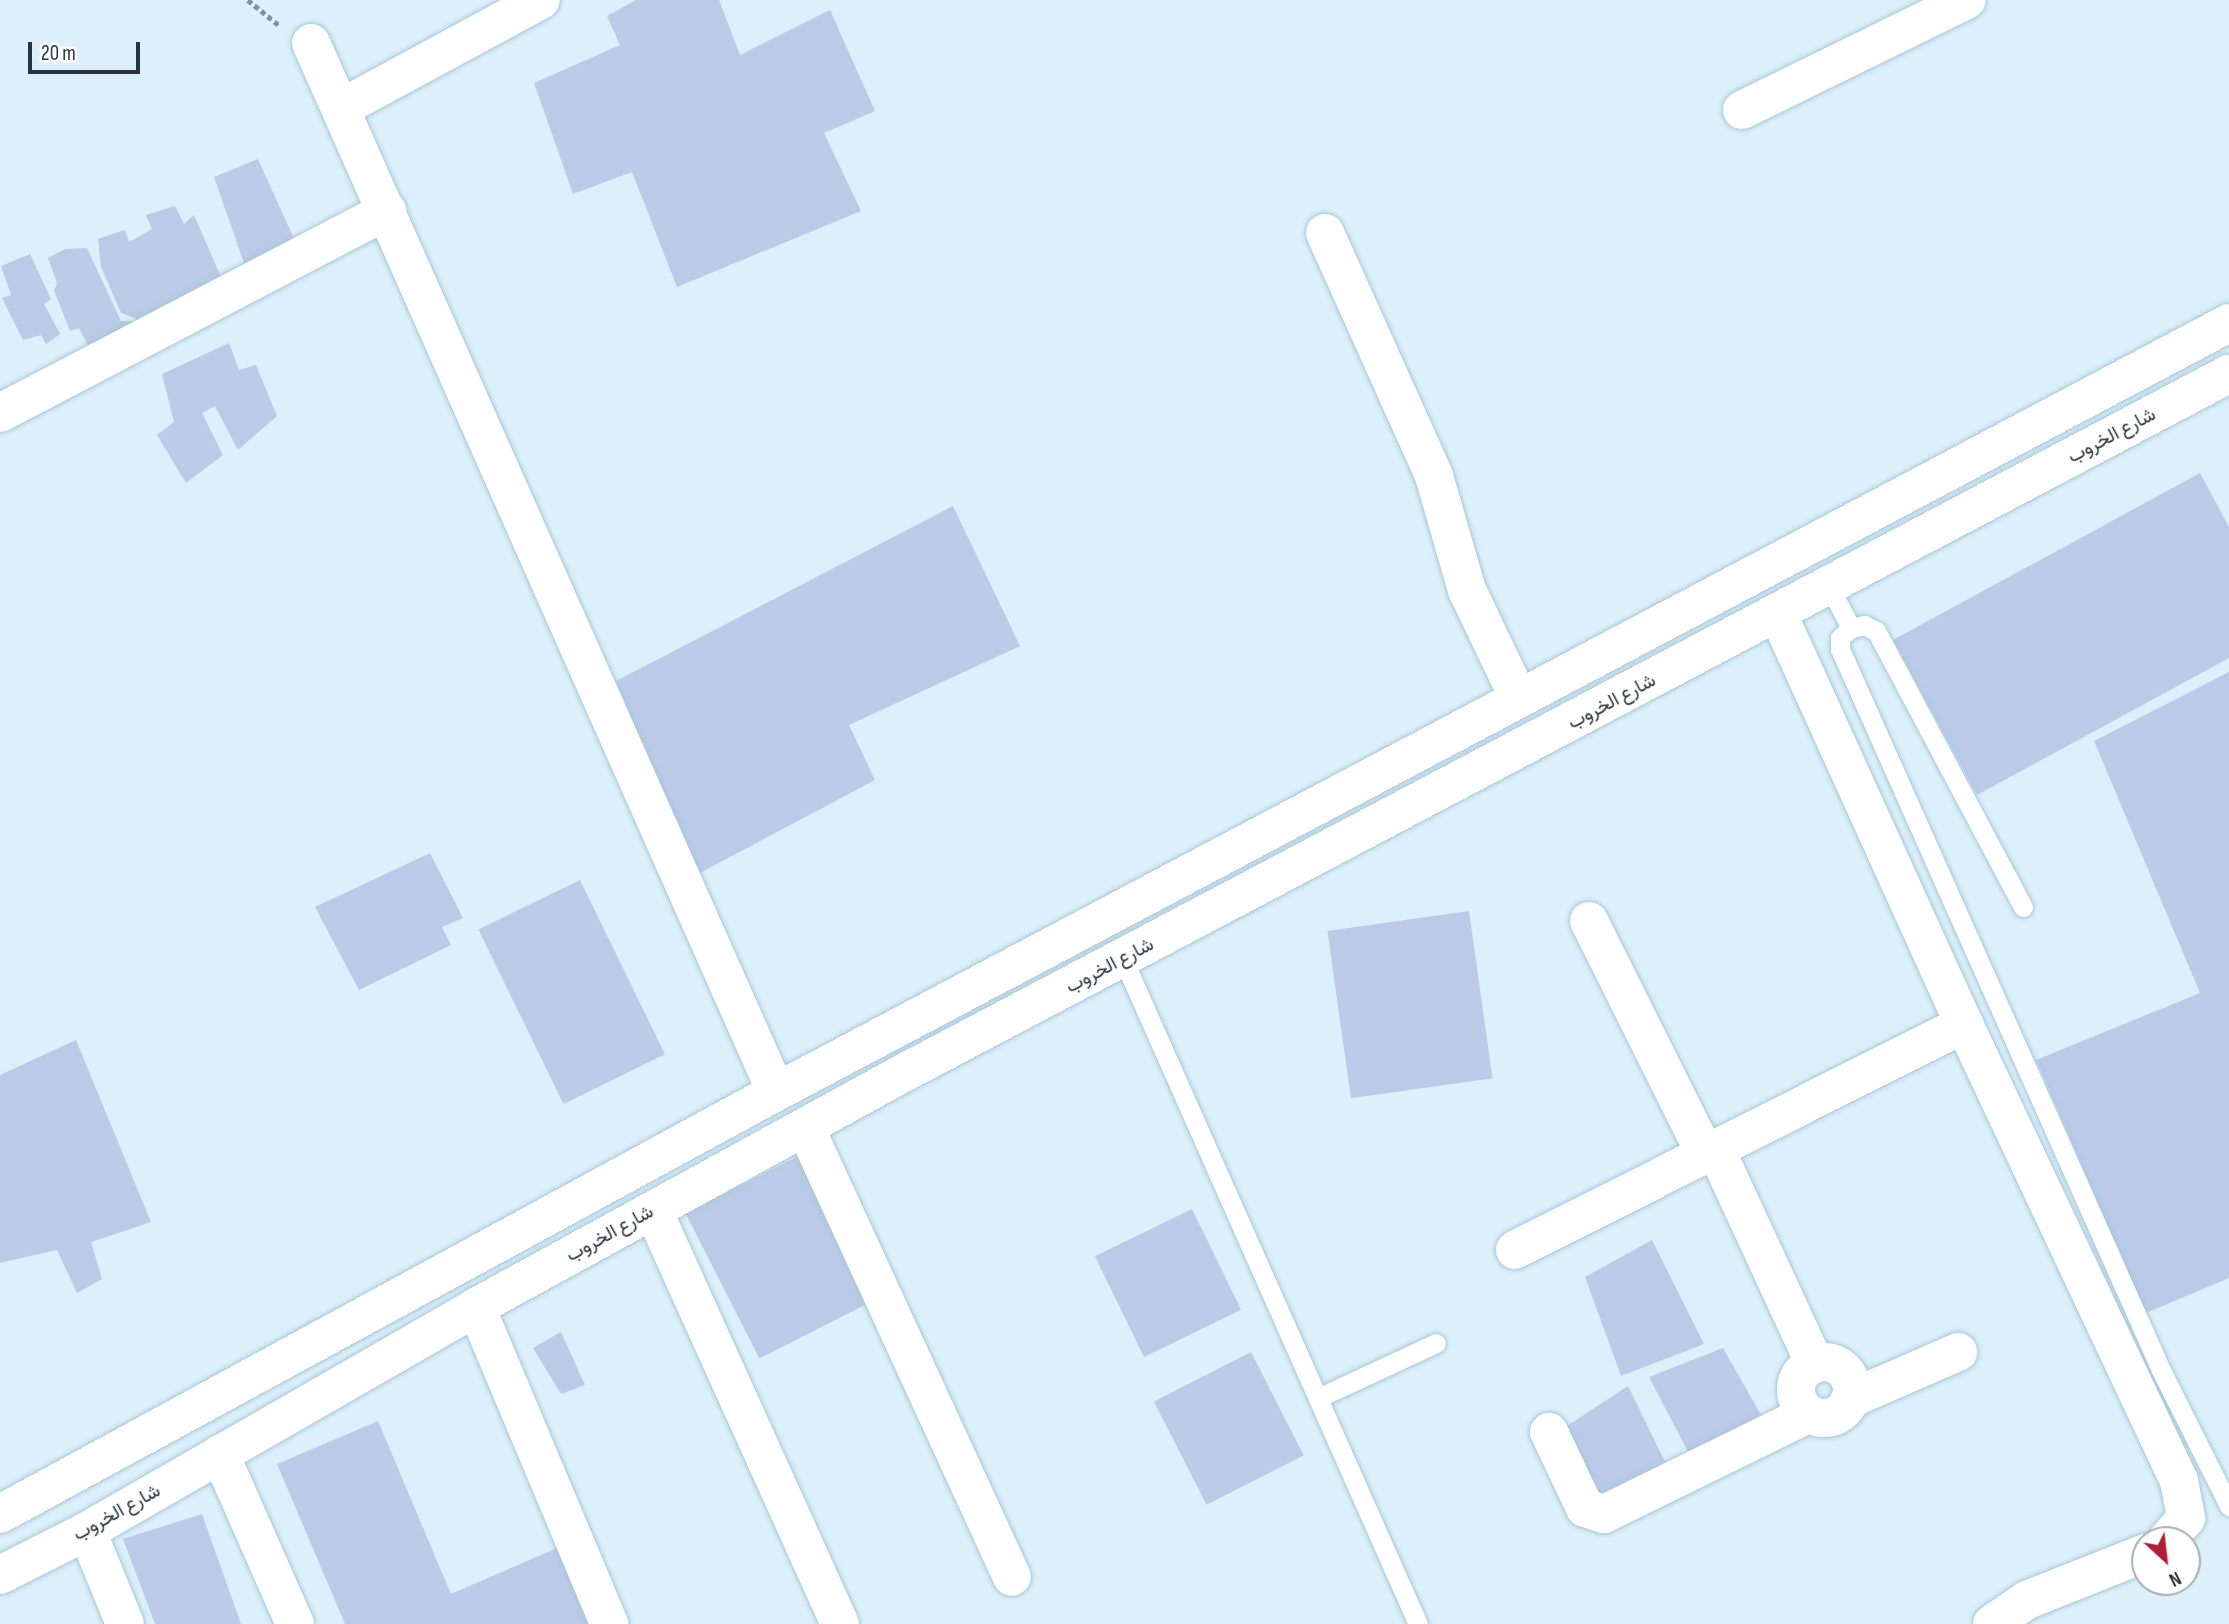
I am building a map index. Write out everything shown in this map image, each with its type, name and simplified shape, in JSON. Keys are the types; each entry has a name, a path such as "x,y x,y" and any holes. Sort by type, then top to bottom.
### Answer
{"street":[{"path":"341,108 541,0"},
{"path":"1742,110 1967,0"},
{"path":"311,43 776,1092"},
{"path":"0,413 387,211"},
{"path":"1325,233 1434,476 1467,590 1518,697"},
{"path":"0,1514 776,1092 2229,323"},
{"name":"شارع الخروب","path":"0,1575 87,1531 475,1307 805,1127 2229,374"},
{"path":"1778,614 1964,1024 2179,1481 2186,1518 2179,1526"},
{"path":"1589,921 1711,1153 1815,1364"},
{"path":"1515,1250 1964,1024"},
{"path":"805,1127 1012,1577"},
{"path":"653,1210 840,1624"},
{"path":"475,1307 609,1624"},
{"path":"1549,1432 1585,1508 1604,1514 1808,1414 1833,1417 1850,1399 1958,1352"},
{"path":"1808,1414 1800,1405 1797,1380 1815,1364 1839,1367 1852,1387 1850,1399"},
{"path":"220,1454 295,1624"},
{"path":"87,1531 125,1624"},
{"path":"1992,1624 2027,1600 2131,1559"}],"lane":[{"path":"1829,586 1851,628"},
{"path":"2023,907 1876,631 1864,625 1851,628 1840,638 1840,649 2161,1370 2229,1506"},
{"path":"1124,959 1418,1624"},
{"path":"1318,1398 1437,1343"}],"building":[{"path":"636,0 719,0 740,55 830,10 875,111 824,133 861,211 677,287 632,172 573,194 534,83 620,45 607,16"},
{"path":"258,159 296,243 246,269 214,177"},
{"path":"175,206 184,224 194,215 222,279 212,281 217,293 141,332 135,318 121,313 101,267 98,239 125,230 129,242 152,229 146,215"},
{"path":"87,248 121,321 132,321 136,332 89,348 79,328 70,331 54,291 57,283 48,258 65,249"},
{"path":"30,254 51,299 44,304 60,334 46,344 41,335 23,340 2,298 11,295 1,266"},
{"path":"229,343 239,370 256,365 277,416 238,450 215,406 202,413 223,455 186,483 157,435 174,422 162,374"},
{"path":"2200,473 2229,527 2229,658 1977,795 1893,640"},
{"path":"953,506 1020,646 849,725 875,780 698,874 616,681"},
{"path":"2229,672 2229,1278 2146,1313 2036,1060 2200,993 2094,741"},
{"path":"430,853 463,918 442,927 451,945 359,990 315,907"},
{"path":"580,880 665,1054 563,1104 478,930"},
{"path":"1469,911 1493,1078 1351,1098 1327,931"},
{"path":"76,1040 151,1222 91,1242 102,1279 77,1293 57,1250 0,1263 0,1075"},
{"path":"804,1153 878,1298 759,1359 685,1213"},
{"path":"1192,1209 1241,1310 1144,1357 1095,1256"},
{"path":"1652,1240 1704,1344 1621,1376 1585,1277"},
{"path":"561,1332 585,1385 561,1394 533,1348"},
{"path":"1723,1348 1769,1429 1693,1461 1649,1377"},
{"path":"1251,1352 1304,1455 1207,1505 1154,1401"},
{"path":"1628,1386 1672,1476 1597,1503 1567,1426"},
{"path":"378,1421 451,1594 557,1548 590,1624 345,1624 277,1464"},
{"path":"202,1514 241,1624 155,1624 123,1539"}]}
